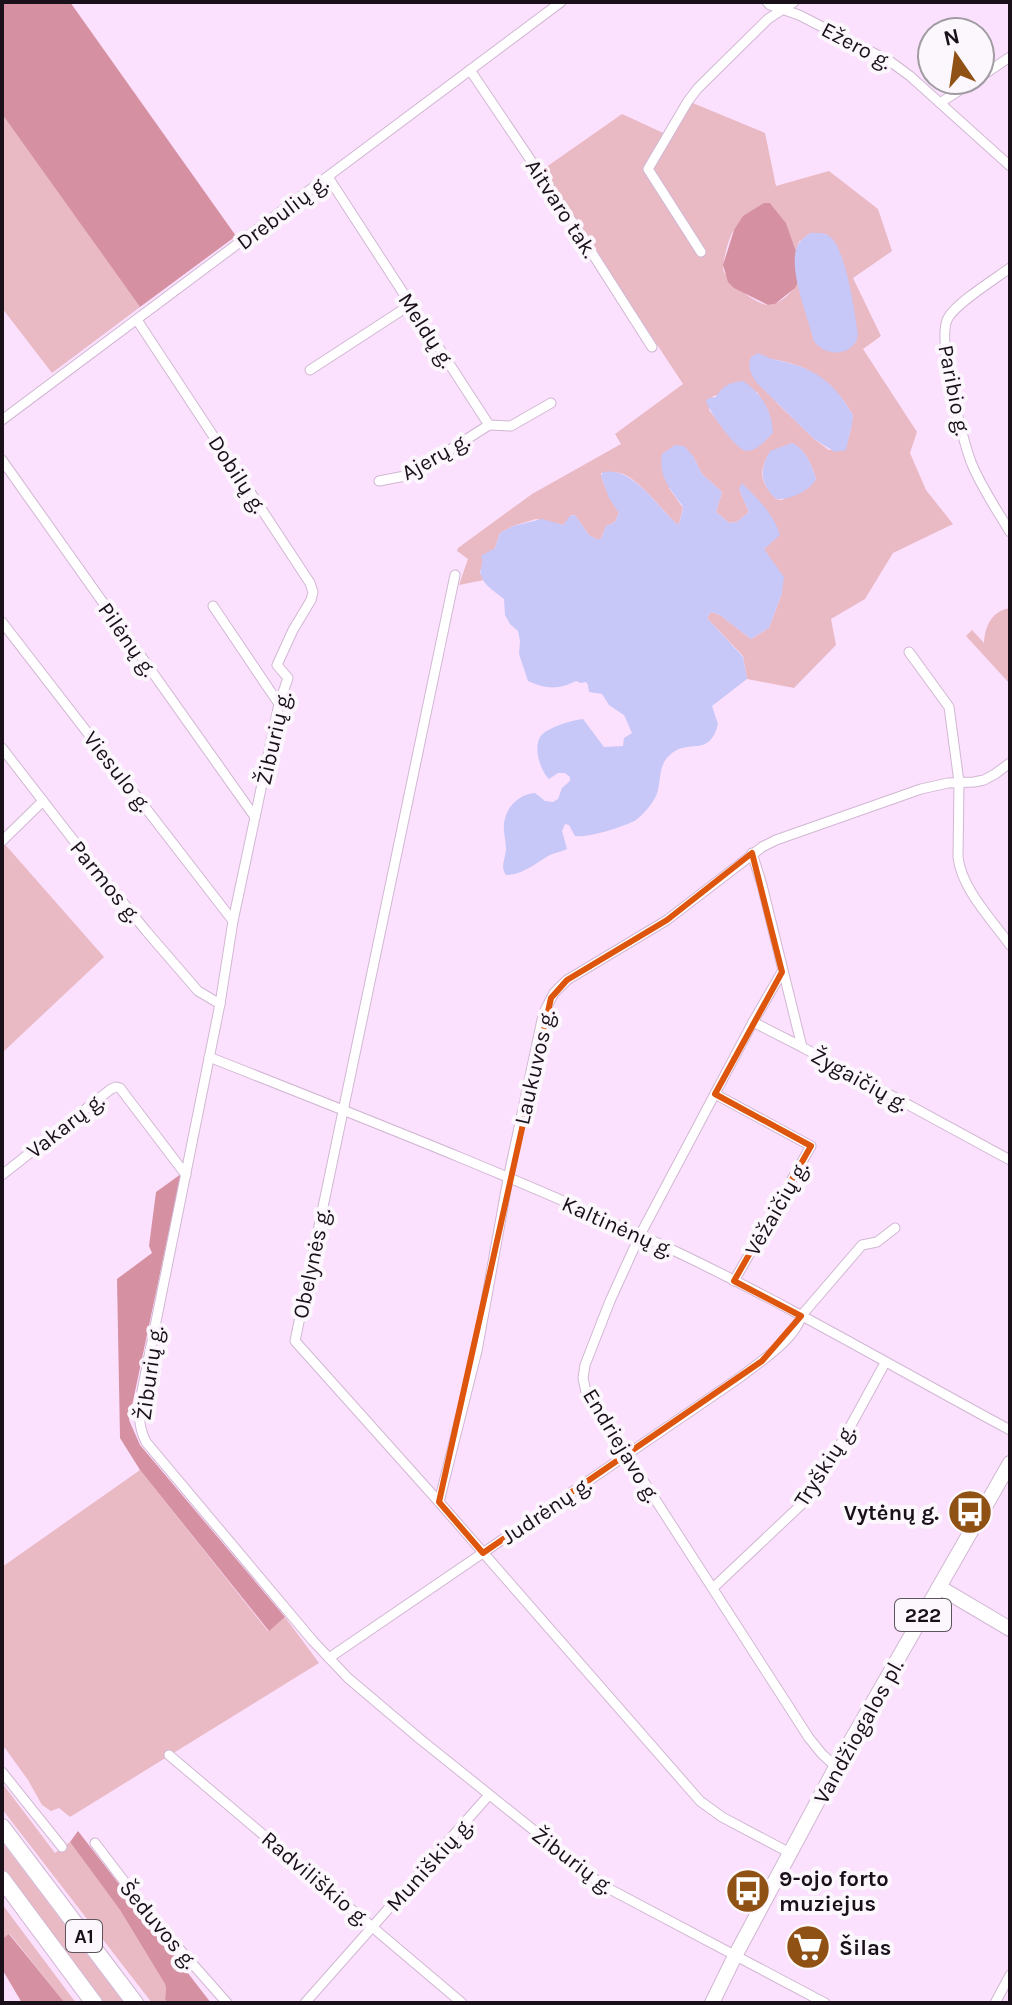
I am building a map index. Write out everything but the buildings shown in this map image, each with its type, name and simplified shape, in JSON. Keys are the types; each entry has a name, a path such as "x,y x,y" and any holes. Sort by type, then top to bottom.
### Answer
{"highway":[{"name":"A1","path":"2,1827 135,2003"},
{"name":"A1","path":"6,1884 94,2003"}],"main road":[{"name":"Vandžiogalos pl.","path":"712,2003 836,1767 1010,1463"},
{"path":"939,1587 1010,1629"}],"street":[{"name":"Drebulių g.","path":"2,420 561,2"},
{"name":"Ežero g.","path":"767,2 891,62 1010,166"},
{"path":"701,252 648,169 698,88 768,19 794,2"},
{"name":"Aitvaro tak.","path":"470,70 652,347"},
{"path":"940,103 951,96"},
{"name":"Meldų g.","path":"328,177 489,425"},
{"name":"Paribio g.","path":"1010,268 954,310 944,326 945,349 966,447 978,478 1010,532"},
{"path":"310,370 410,305"},
{"name":"Dobilų g.","path":"137,320 310,583 313,592 311,600 293,630"},
{"path":"489,425 511,426 551,403"},
{"name":"Ajerų g.","path":"379,481 415,472 489,425"},
{"name":"Pilėnų g.","path":"2,460 255,817"},
{"name":"Obelynės g.","path":"455,575 295,1341 700,1801 722,1817 790,1853"},
{"path":"213,606 279,704"},
{"name":"Viesulo g.","path":"2,622 233,921"},
{"name":"Žiburių g.","path":"293,630 277,665 288,678 279,704 233,921 220,1004 142,1391 138,1417 140,1431 146,1442 329,1658 368,1697 602,1885 825,2003"},
{"path":"909,652 949,707 959,782 958,862 970,891 1010,945"},
{"name":"Parmos g.","path":"2,748 147,932 198,991 220,1004"},
{"name":"Laukuvos g.","path":"439,1502 477,1351 508,1179 542,1020 554,993 585,968 667,920 752,853 776,840 921,789 984,780 1010,763"},
{"path":"2,841 43,801"},
{"name":"Žygaičių g.","path":"752,853 802,1047 1010,1160"},
{"name":"Endriejavo g.","path":"782,972 640,1235 610,1301 585,1365 583,1378 586,1392 626,1456 809,1738 836,1767"},
{"path":"753,1022 802,1047"},
{"name":"Kaltinėnų g.","path":"209,1057 344,1110 640,1235 801,1316 1010,1430"},
{"name":"Vakarų g.","path":"2,1175 116,1087 120,1088 186,1175"},
{"name":"Vėžaičių g.","path":"715,1094 811,1146 734,1281"},
{"name":"Judrėnų g.","path":"329,1658 762,1361 791,1334 800,1323 801,1316 862,1245 877,1242 895,1228"},
{"name":"Tryškių g.","path":"713,1588 803,1503 834,1456 885,1363"},
{"name":"Radviliškio g.","path":"169,1755 462,2003"},
{"path":"2,1772 62,1847"},
{"name":"Muniškių g.","path":"305,2003 489,1795"},
{"name":"Šeduvos g.","path":"95,1843 152,1918 227,2003"},
{"path":"995,2003 1010,1975"}],"highlighted area":[{"path":"752,853 782,972 715,1094 811,1146 734,1281 801,1316 762,1361 483,1553 439,1502 551,998 567,980 667,920"}],"shaded area":[{"path":"2,2 70,2 236,236 140,307 2,114"},
{"path":"688,101 765,133 776,186 829,171 878,209 892,251 853,278 881,336 863,349 917,432 910,453 926,490 953,524 893,553 865,599 831,619 836,645 794,688 747,679 743,656 707,618 711,612 720,615 751,639 769,628 782,593 764,549 779,535 739,489 749,512 737,522 729,523 716,512 722,492 702,474 693,456 669,488 683,508 679,524 627,476 601,473 619,513 615,522 606,526 601,539 589,535 575,515 563,525 536,519 513,526 500,533 495,548 483,562 480,572 484,580 459,585 468,559 457,551 458,548 532,494 621,444 615,434 683,384 542,170 622,114 672,137","holes":["770,203 786,223 796,251 799,242 810,233 826,234 834,241 843,260 814,341 798,282 782,300 769,305 744,293 724,272 730,238 746,220","771,359 819,376 853,415 845,450 829,450 776,402","757,392 768,410 772,426 739,447 709,410 713,396","792,443 801,449 816,479 782,500 776,499 762,477 770,452"]},
{"path":"2,114 140,307 52,373 2,308"},
{"path":"764,203 770,203 786,223 796,251 798,282 775,304 768,305 734,288 728,282 723,265 734,230 743,216"},
{"path":"1010,608 1010,684 966,636 972,630 984,643 990,621 998,612"},
{"path":"2,841 104,957 2,1053"},
{"path":"181,1174 129,1420 140,1445 285,1617 269,1631 140,1470 120,1438 117,1279 152,1253 149,1246 156,1192"},
{"path":"140,1470 268,1631 285,1617 319,1663 70,1817 59,1808 51,1811 42,1805 28,1780 5,1748 2,1749 2,1567"},
{"path":"2,1783 55,1853 70,1842 120,1910 165,1984 168,2003 152,2003 2,1809"},
{"path":"78,1831 211,2003 168,2003 165,1984 120,1910 70,1842"},
{"path":"2,1842 124,2003 103,2003 2,1870"},
{"path":"2,1904 76,2003 65,2003 10,1934 2,1939"},
{"path":"9,1934 65,2003 22,2003 2,1969 2,1939"}],"water":[{"path":"810,233 829,236 845,267 858,335 856,342 846,351 825,350 814,341 795,268 798,245"},
{"path":"758,353 802,367 830,384 853,415 846,450 835,452 814,439 757,383 749,364 751,357"},
{"path":"743,381 764,403 773,433 750,451 741,449 729,437 706,401 716,397 727,385"},
{"path":"792,443 804,453 816,479 799,494 776,499 764,482 764,465 770,451"},
{"path":"675,445 684,446 702,474 722,492 716,512 729,523 737,522 749,512 739,489 742,483 774,520 780,535 764,549 784,577 782,593 769,628 751,639 720,615 711,612 707,618 743,657 747,679 712,706 718,724 714,735 704,744 684,747 666,759 656,796 636,820 581,836 575,836 569,825 565,824 562,831 567,849 523,871 506,875 503,866 506,850 504,823 510,807 524,796 535,793 545,801 553,802 570,781 565,773 558,773 549,779 546,775 538,754 540,737 553,728 583,719 604,747 623,746 624,738 632,733 624,715 609,705 602,694 589,692 586,682 576,681 552,687 528,681 519,654 518,631 505,615 504,599 482,579 481,556 495,548 500,533 513,526 542,519 563,525 570,516 575,515 589,535 601,539 606,526 615,522 619,513 609,498 601,476 603,472 614,472 634,481 679,524 682,505 666,482 661,462 662,454"}],"place":[{"name":"Vytėnų g.","path":"970,1512"},
{"name":"9-ojo forto muziejus","path":"748,1891"},
{"name":"Šilas","path":"808,1947"}]}
